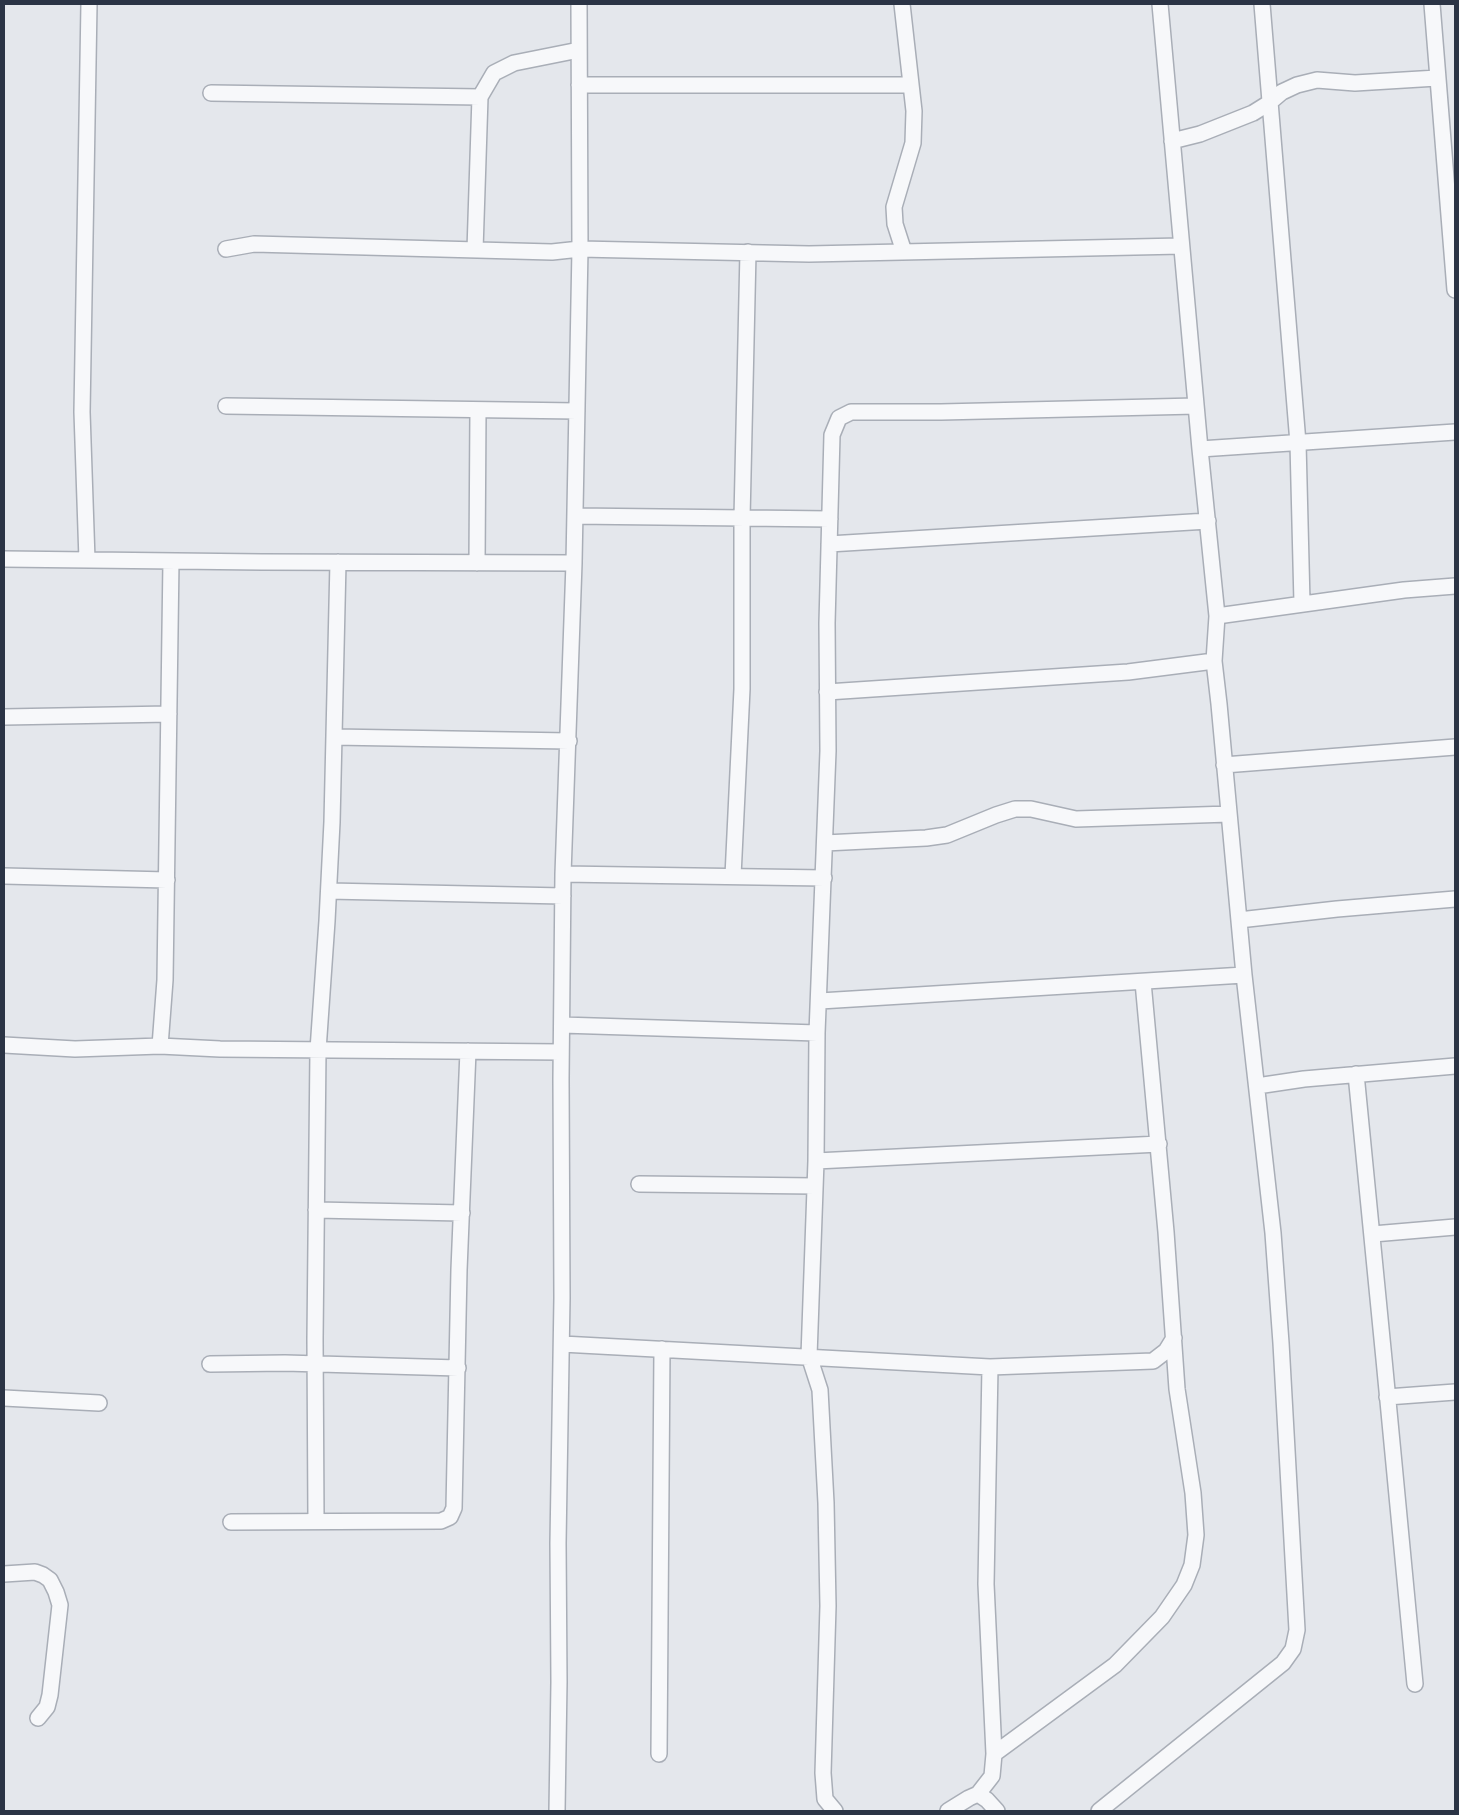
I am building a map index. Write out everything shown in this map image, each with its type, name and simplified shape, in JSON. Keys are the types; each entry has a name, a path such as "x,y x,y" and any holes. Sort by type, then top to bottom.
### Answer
{"street":[{"path":"87,560 82,412 89,4"},
{"path":"557,1811 560,1682 558,1543 562,1344 561,1052 563,896 574,563 580,250 579,4"},
{"path":"902,4 914,112 913,144 894,207 894,224 904,252"},
{"path":"1099,1811 1284,1663 1293,1649 1297,1630 1281,1343 1272,1224 1238,920 1220,704 1214,661 1217,616 1181,246 1160,4"},
{"path":"1262,4 1298,444 1302,603"},
{"path":"1432,4 1455,290"},
{"path":"475,250 480,97 494,73 514,63 579,50"},
{"path":"1172,141 1200,134 1253,113 1282,92 1297,84 1317,80 1355,83 1437,78"},
{"path":"579,85 911,85"},
{"path":"211,93 480,97"},
{"path":"226,250 254,244 552,252 580,250 809,254 1181,246"},
{"path":"733,876 742,689 742,518 748,252"},
{"path":"226,406 577,411"},
{"path":"835,1811 825,1799 823,1774 828,1606 826,1503 820,1390 809,1356 816,1161 817,1033 820,1001 828,751 827,692 832,435 839,418 851,412 941,412 1196,406"},
{"path":"477,563 478,410"},
{"path":"1200,449 1298,444 1455,432"},
{"path":"575,516 830,519"},
{"path":"829,544 1208,521"},
{"path":"4,559 574,563"},
{"path":"160,1046 166,980 171,561"},
{"path":"316,1520 315,1364 318,1050 329,891 338,562"},
{"path":"1217,616 1404,590 1455,586"},
{"path":"827,692 1128,672 1214,661"},
{"path":"4,717 169,714"},
{"path":"334,738 568,741"},
{"path":"1224,765 1455,746"},
{"path":"825,843 926,838 947,835 1015,809 1031,809 1076,819 1229,814"},
{"path":"564,874 824,878"},
{"path":"4,876 167,880"},
{"path":"329,891 563,896"},
{"path":"1238,920 1337,908 1455,898"},
{"path":"820,1001 1244,976"},
{"path":"994,1754 1116,1665 1162,1617 1184,1585 1192,1565 1196,1535 1193,1493 1177,1388 1159,1144 1143,982"},
{"path":"562,1025 817,1033"},
{"path":"4,1045 75,1048 160,1046 220,1049 561,1052"},
{"path":"231,1522 316,1520 441,1521 450,1517 454,1508 468,1051"},
{"path":"1257,1086 1304,1079 1455,1066"},
{"path":"1356,1074 1373,1234 1415,1684"},
{"path":"816,1161 1159,1144"},
{"path":"639,1184 815,1186"},
{"path":"316,1210 462,1213"},
{"path":"1373,1234 1455,1227"},
{"path":"562,1344 990,1367 1153,1361 1166,1350 1174,1338"},
{"path":"659,1754 662,1349"},
{"path":"210,1364 315,1364 458,1368"},
{"path":"948,1811 978,1794 992,1776 994,1754 986,1584 990,1367"},
{"path":"1387,1397 1455,1392"},
{"path":"4,1398 99,1403"},
{"path":"4,1574 35,1572 43,1575 50,1580 60,1604 50,1695 47,1707 38,1718"},
{"path":"978,1794 987,1800 997,1811"}]}
